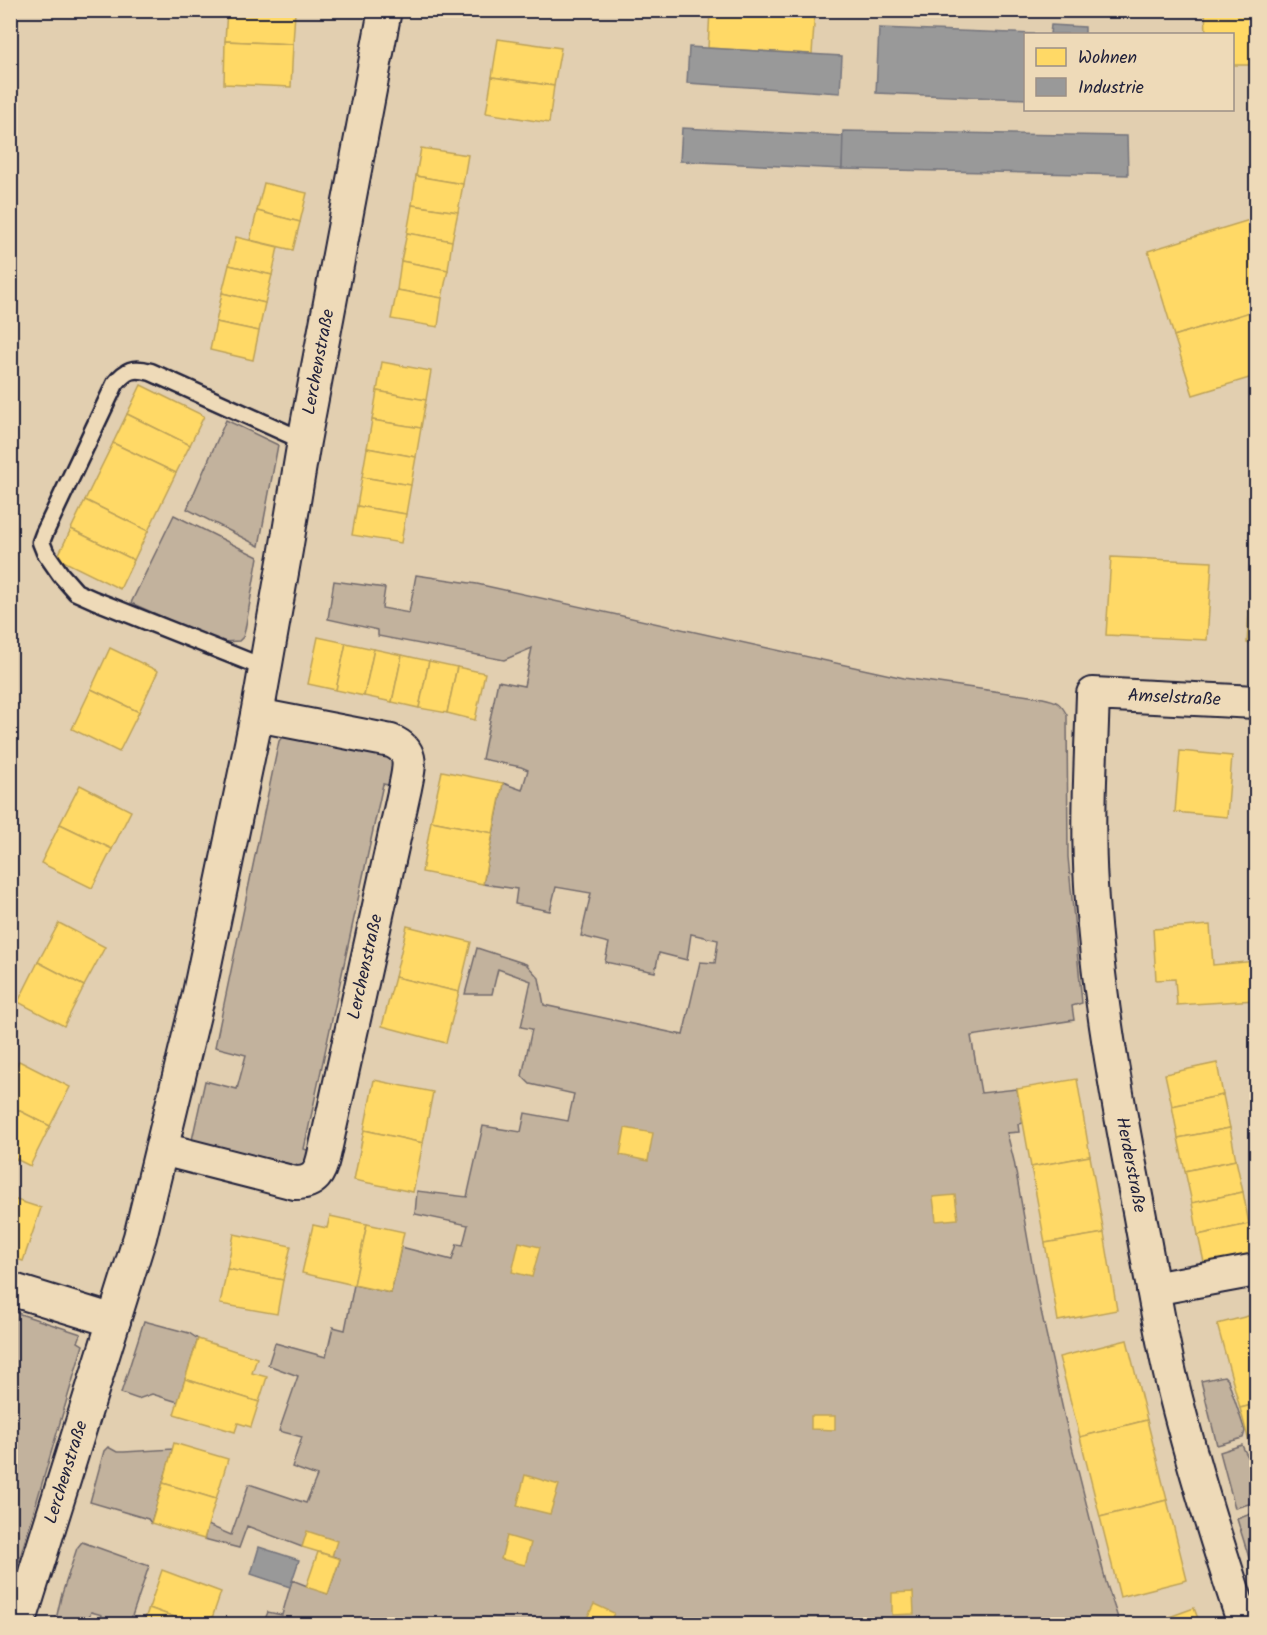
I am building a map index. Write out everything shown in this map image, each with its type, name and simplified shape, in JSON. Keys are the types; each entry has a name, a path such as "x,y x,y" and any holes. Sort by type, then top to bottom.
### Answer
{"street":[{"name":"Lerchenstraße","path":"19,1624 140,1237 198,998 257,715 304,441 385,10"},
{"name":"Amselstraße","path":"1093,694 1257,702"},
{"name":"Herderstraße","path":"1093,694 1091,884 1107,1035 1171,1377 1222,1558 1244,1624"},
{"name":"Lerchenstraße","path":"162,1149 295,1183 304,1183 318,1174 410,766 405,749 392,741 257,715"},
{"path":"1153,1289 1257,1270"},
{"path":"10,1288 114,1321"}],"lane":[{"path":"265,668 76,592 61,575 41,542 115,384 129,371 141,369 151,372 304,441"}],"shaded area":[{"path":"226,420 278,445 259,546 187,509"},
{"path":"174,515 258,557 245,630 239,641 223,642 210,638 131,603"},
{"path":"416,575 477,584 904,678 1043,698 1055,701 1062,707 1067,715 1068,857 1082,1003 1072,1006 1074,1020 971,1036 981,1093 1017,1089 1023,1123 1018,1124 1019,1132 1007,1133 1038,1297 1065,1419 1106,1582 1120,1624 263,1624 268,1612 282,1615 292,1580 328,1594 340,1559 332,1556 336,1541 308,1532 302,1547 247,1526 239,1548 204,1539 208,1525 231,1535 249,1484 306,1503 317,1476 292,1467 302,1437 279,1431 298,1376 268,1365 275,1343 326,1357 333,1327 345,1330 354,1285 391,1293 401,1247 452,1260 457,1244 463,1245 468,1225 415,1214 417,1191 467,1197 483,1126 521,1132 525,1113 568,1121 574,1094 530,1084 522,1076 532,1029 521,1027 531,981 498,969 492,994 465,994 477,948 526,964 539,978 544,1005 683,1035 700,962 715,963 718,940 691,934 687,960 659,953 655,972 605,962 609,943 581,936 591,893 556,887 550,911 515,904 517,889 483,884 503,783 522,790 528,770 482,759 498,681 524,686 532,648 504,660 378,636 378,630 328,619 334,581 385,588 382,608 409,613"},
{"path":"283,736 386,755 393,761 397,787 383,784 304,1149 316,1153 302,1167 192,1140 205,1081 237,1089 246,1055 215,1047 279,741"},
{"path":"11,1311 81,1334 78,1342 83,1345 19,1561 10,1559"},
{"path":"144,1321 189,1333 198,1339 178,1402 152,1394 138,1399 121,1393"},
{"path":"1224,1376 1228,1380 1245,1431 1243,1438 1217,1445 1201,1381"},
{"path":"1242,1445 1254,1471 1256,1502 1235,1508 1220,1452"},
{"path":"108,1447 117,1452 173,1449 151,1523 148,1519 90,1502 104,1451"},
{"path":"1256,1512 1256,1576 1255,1577 1237,1519"},
{"path":"82,1542 149,1566 128,1624 99,1624 102,1615 91,1612 86,1624 55,1624 77,1548"}],"building: Wohnen":[{"path":"227,10 295,12 293,44 225,41"},
{"path":"710,10 815,10 812,54 708,48"},
{"path":"1205,10 1256,10 1256,65 1234,65 1234,33 1206,33"},
{"path":"498,39 561,48 554,86 492,77"},
{"path":"225,41 293,44 291,87 224,84"},
{"path":"492,77 554,86 549,123 486,113"},
{"path":"421,148 468,155 463,184 416,176"},
{"path":"416,176 463,184 458,212 412,205"},
{"path":"264,183 307,193 300,222 257,211"},
{"path":"412,205 458,212 452,241 407,233"},
{"path":"257,211 300,222 293,250 250,240"},
{"path":"1256,218 1256,310 1174,336 1148,251"},
{"path":"407,233 452,241 448,270 401,261"},
{"path":"236,237 278,247 272,275 229,265"},
{"path":"401,261 448,270 442,298 397,290"},
{"path":"229,265 272,275 265,303 222,293"},
{"path":"397,290 442,298 438,327 391,319"},
{"path":"222,293 265,303 259,331 216,322"},
{"path":"1256,310 1256,376 1193,395 1174,336"},
{"path":"216,322 259,331 253,360 210,350"},
{"path":"382,362 431,371 426,400 377,391"},
{"path":"141,385 204,416 190,445 127,414"},
{"path":"377,391 426,400 421,428 372,420"},
{"path":"127,414 190,445 176,473 113,443"},
{"path":"372,420 421,428 416,457 367,448"},
{"path":"113,443 176,473 148,531 85,500"},
{"path":"367,448 416,457 411,485 362,477"},
{"path":"362,477 411,485 406,514 357,506"},
{"path":"85,500 148,531 134,560 71,529"},
{"path":"357,506 406,514 401,543 352,535"},
{"path":"71,529 134,560 120,589 57,558"},
{"path":"1111,557 1212,562 1207,640 1106,635"},
{"path":"1252,565 1256,565 1256,643 1247,643"},
{"path":"318,637 346,643 336,690 308,684"},
{"path":"346,643 374,649 364,696 336,690"},
{"path":"110,648 158,671 139,712 91,689"},
{"path":"374,649 402,655 392,702 364,696"},
{"path":"402,655 429,661 419,708 392,702"},
{"path":"429,661 457,667 447,713 419,708"},
{"path":"457,667 485,673 475,720 447,713"},
{"path":"91,689 139,712 119,752 72,729"},
{"path":"1180,751 1232,756 1227,817 1175,812"},
{"path":"442,771 503,783 493,833 431,821"},
{"path":"80,785 131,811 112,849 60,824"},
{"path":"431,821 493,833 483,884 422,872"},
{"path":"60,824 112,849 92,888 41,863"},
{"path":"59,923 105,947 84,986 38,962"},
{"path":"1210,925 1213,965 1256,961 1256,1000 1177,1005 1175,979 1156,980 1153,929"},
{"path":"407,926 471,942 459,992 395,977"},
{"path":"38,962 84,986 64,1026 18,1002"},
{"path":"395,977 459,992 446,1043 382,1026"},
{"path":"19,1061 70,1087 50,1126 10,1106 10,1078"},
{"path":"1217,1063 1223,1095 1172,1106 1165,1074"},
{"path":"1077,1079 1090,1156 1031,1167 1017,1089"},
{"path":"374,1080 433,1092 423,1143 364,1130"},
{"path":"1223,1095 1230,1128 1178,1138 1172,1106"},
{"path":"10,1106 50,1126 30,1166 10,1156"},
{"path":"625,1128 653,1133 648,1161 620,1155"},
{"path":"1230,1128 1236,1160 1185,1171 1178,1138"},
{"path":"364,1130 423,1143 413,1192 354,1180"},
{"path":"1090,1156 1104,1233 1045,1243 1031,1167"},
{"path":"1236,1160 1243,1192 1192,1203 1185,1171"},
{"path":"1243,1192 1249,1224 1198,1235 1192,1203"},
{"path":"955,1195 958,1219 936,1221 933,1197"},
{"path":"10,1198 41,1208 23,1261 10,1257"},
{"path":"330,1216 367,1224 354,1285 302,1273 313,1225 327,1228"},
{"path":"367,1224 404,1232 391,1293 354,1285"},
{"path":"1249,1224 1256,1256 1205,1267 1198,1235"},
{"path":"1104,1233 1117,1310 1058,1321 1045,1243"},
{"path":"234,1234 291,1246 283,1280 227,1269"},
{"path":"519,1242 540,1247 532,1277 512,1272"},
{"path":"227,1269 283,1280 277,1314 220,1304"},
{"path":"1256,1314 1256,1404 1240,1408 1217,1324"},
{"path":"198,1339 257,1358 252,1373 267,1377 259,1402 185,1379"},
{"path":"1127,1340 1147,1420 1080,1437 1059,1357"},
{"path":"185,1379 259,1402 251,1427 238,1423 235,1432 174,1414"},
{"path":"1256,1404 1256,1468 1240,1408"},
{"path":"811,1416 835,1416 835,1430 811,1429"},
{"path":"1147,1420 1167,1500 1100,1517 1080,1437"},
{"path":"174,1443 228,1459 216,1499 163,1483"},
{"path":"525,1475 559,1485 550,1514 517,1506"},
{"path":"163,1483 216,1499 204,1539 151,1523"},
{"path":"1167,1500 1187,1580 1120,1597 1100,1517"},
{"path":"307,1531 337,1541 332,1556 302,1547"},
{"path":"507,1536 531,1543 525,1565 501,1559"},
{"path":"318,1552 340,1559 328,1594 306,1587"},
{"path":"162,1570 221,1592 210,1624 194,1624 149,1608"},
{"path":"913,1592 914,1614 892,1615 892,1593"},
{"path":"594,1604 614,1613 609,1624 584,1624"},
{"path":"149,1608 194,1624 143,1624"},
{"path":"1194,1608 1200,1624 1150,1624"}],"building: Industrie":[{"path":"446,10 482,10 481,17"},
{"path":"1051,25 1085,27 1085,33 1050,33"},
{"path":"879,28 1024,34 1024,99 876,93"},
{"path":"689,47 842,56 840,93 687,83"},
{"path":"682,128 844,136 842,169 680,161"},
{"path":"843,131 1127,136 1128,175 842,169"},
{"path":"259,1547 299,1560 290,1587 251,1574"}]}
